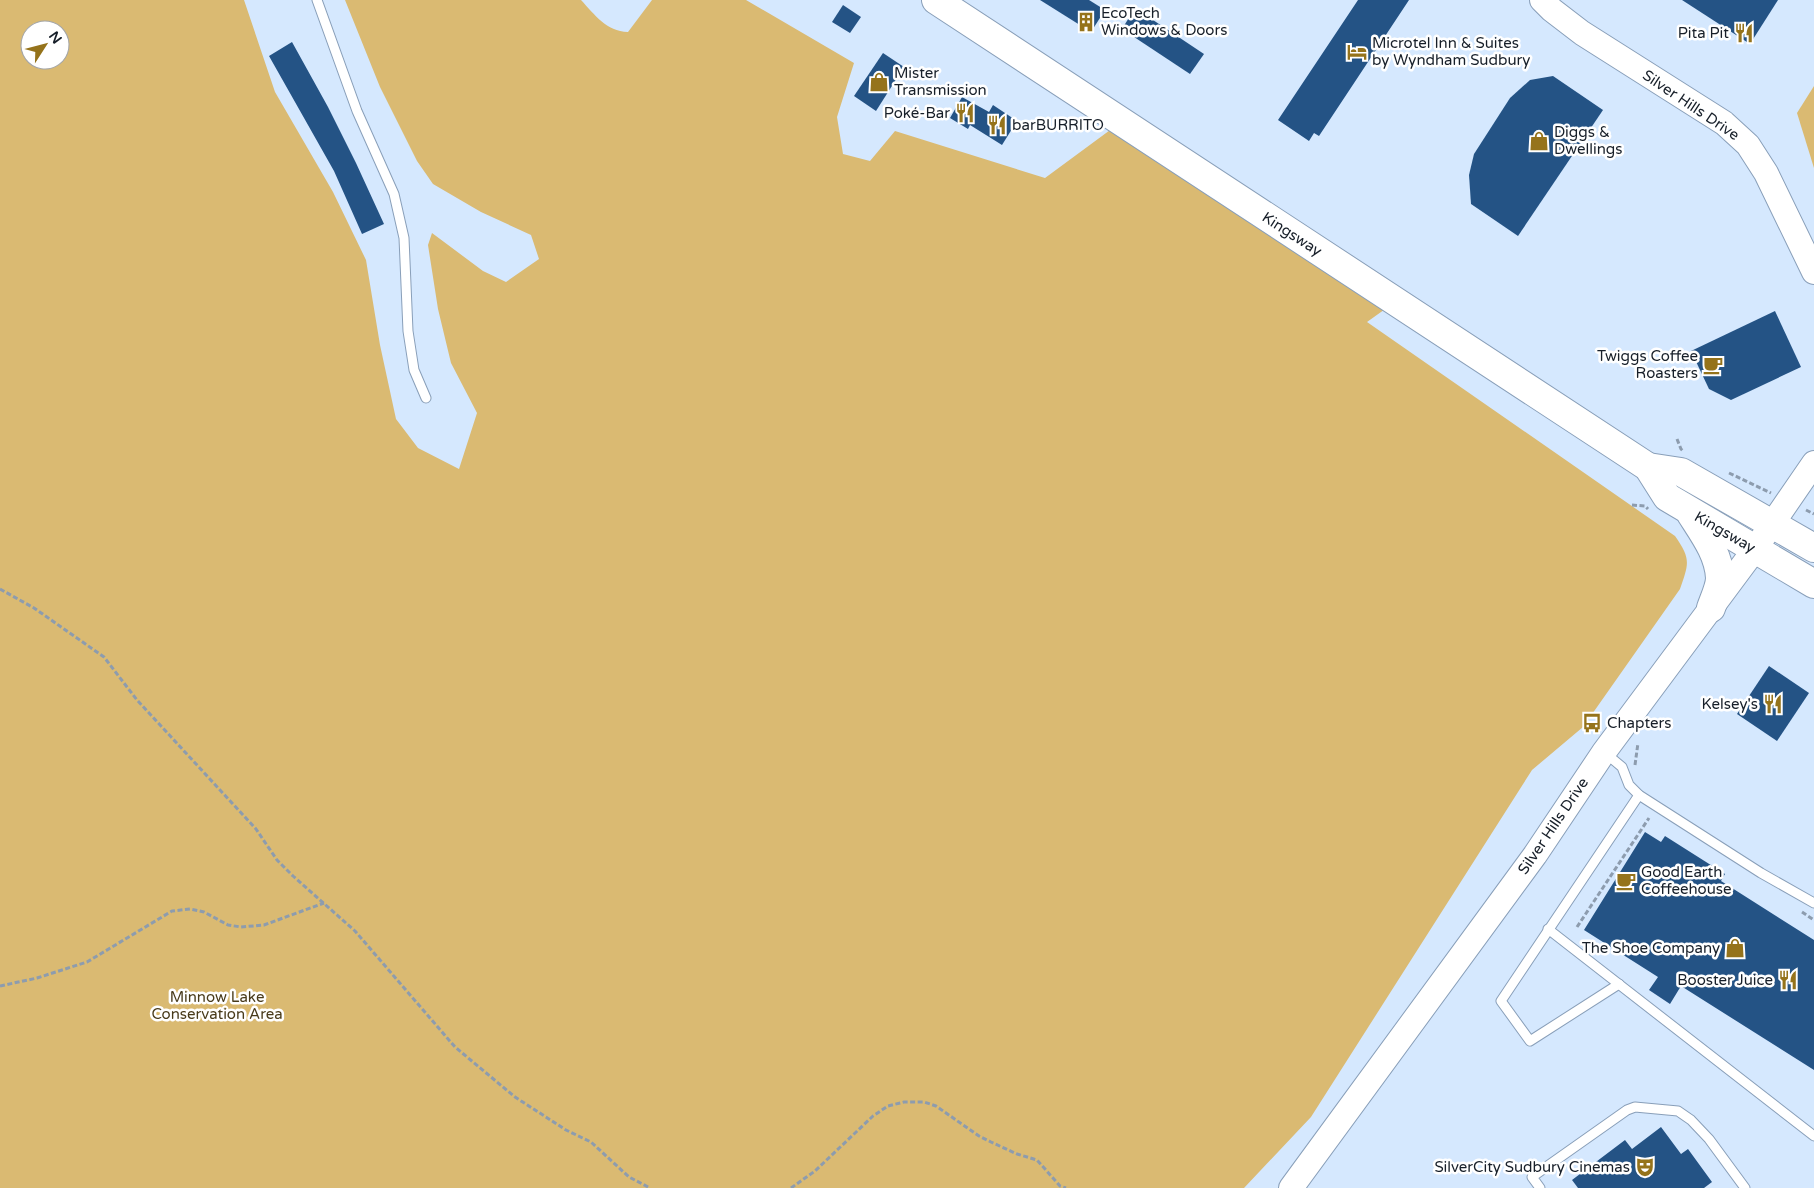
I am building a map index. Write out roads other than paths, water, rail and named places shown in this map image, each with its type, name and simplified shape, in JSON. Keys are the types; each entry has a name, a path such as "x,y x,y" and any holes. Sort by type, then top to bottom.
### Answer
{"main road":[{"name":"Kingsway","path":"936,0 1648,468 1667,496 1688,511 1814,584"},
{"name":"Kingsway","path":"1648,468 1681,472 1814,548"},
{"path":"1688,511 1709,542 1718,566 1720,579 1711,608"}],"street":[{"name":"Silver Hills Drive","path":"1542,0 1582,33 1724,124 1748,144 1766,173 1814,272"},
{"name":"Silver Hills Drive","path":"1290,1188 1535,855 1604,752 1755,550 1814,463"}],"lane":[{"path":"317,0 357,111 394,194 404,238 408,331 414,370 426,398"},
{"path":"1604,752 1622,767 1629,785 1639,795 1761,873 1814,903"},
{"path":"1619,984 1530,1041 1501,1001 1639,795"},
{"path":"1548,929 1814,1136"},
{"path":"1540,1188 1532,1177 1627,1110 1635,1107 1678,1111 1691,1120 1710,1140 1745,1188"}],"place":[{"name":"EcoTech Windows & Doors","path":"1086,22"},
{"name":"Pita Pit","path":"1744,33"},
{"name":"Microtel Inn & Suites by Wyndham Sudbury","path":"1357,52"},
{"name":"Mister Transmission","path":"879,82"},
{"name":"Poké-Bar","path":"965,113"},
{"name":"barBURRITO","path":"997,125"},
{"name":"Diggs & Dwellings","path":"1539,141"},
{"name":"Twiggs Coffee Roasters","path":"1713,365"},
{"name":"Kelsey's","path":"1773,704"},
{"name":"Chapters","path":"1592,723"},
{"name":"Good Earth Coffeehouse","path":"1626,881"},
{"name":"The Shoe Company","path":"1735,948"},
{"name":"Booster Juice","path":"1788,980"},
{"name":"SilverCity Sudbury Cinemas","path":"1645,1167"}],"park label":[{"name":"Minnow Lake Conservation Area","path":"217,1006"}]}
